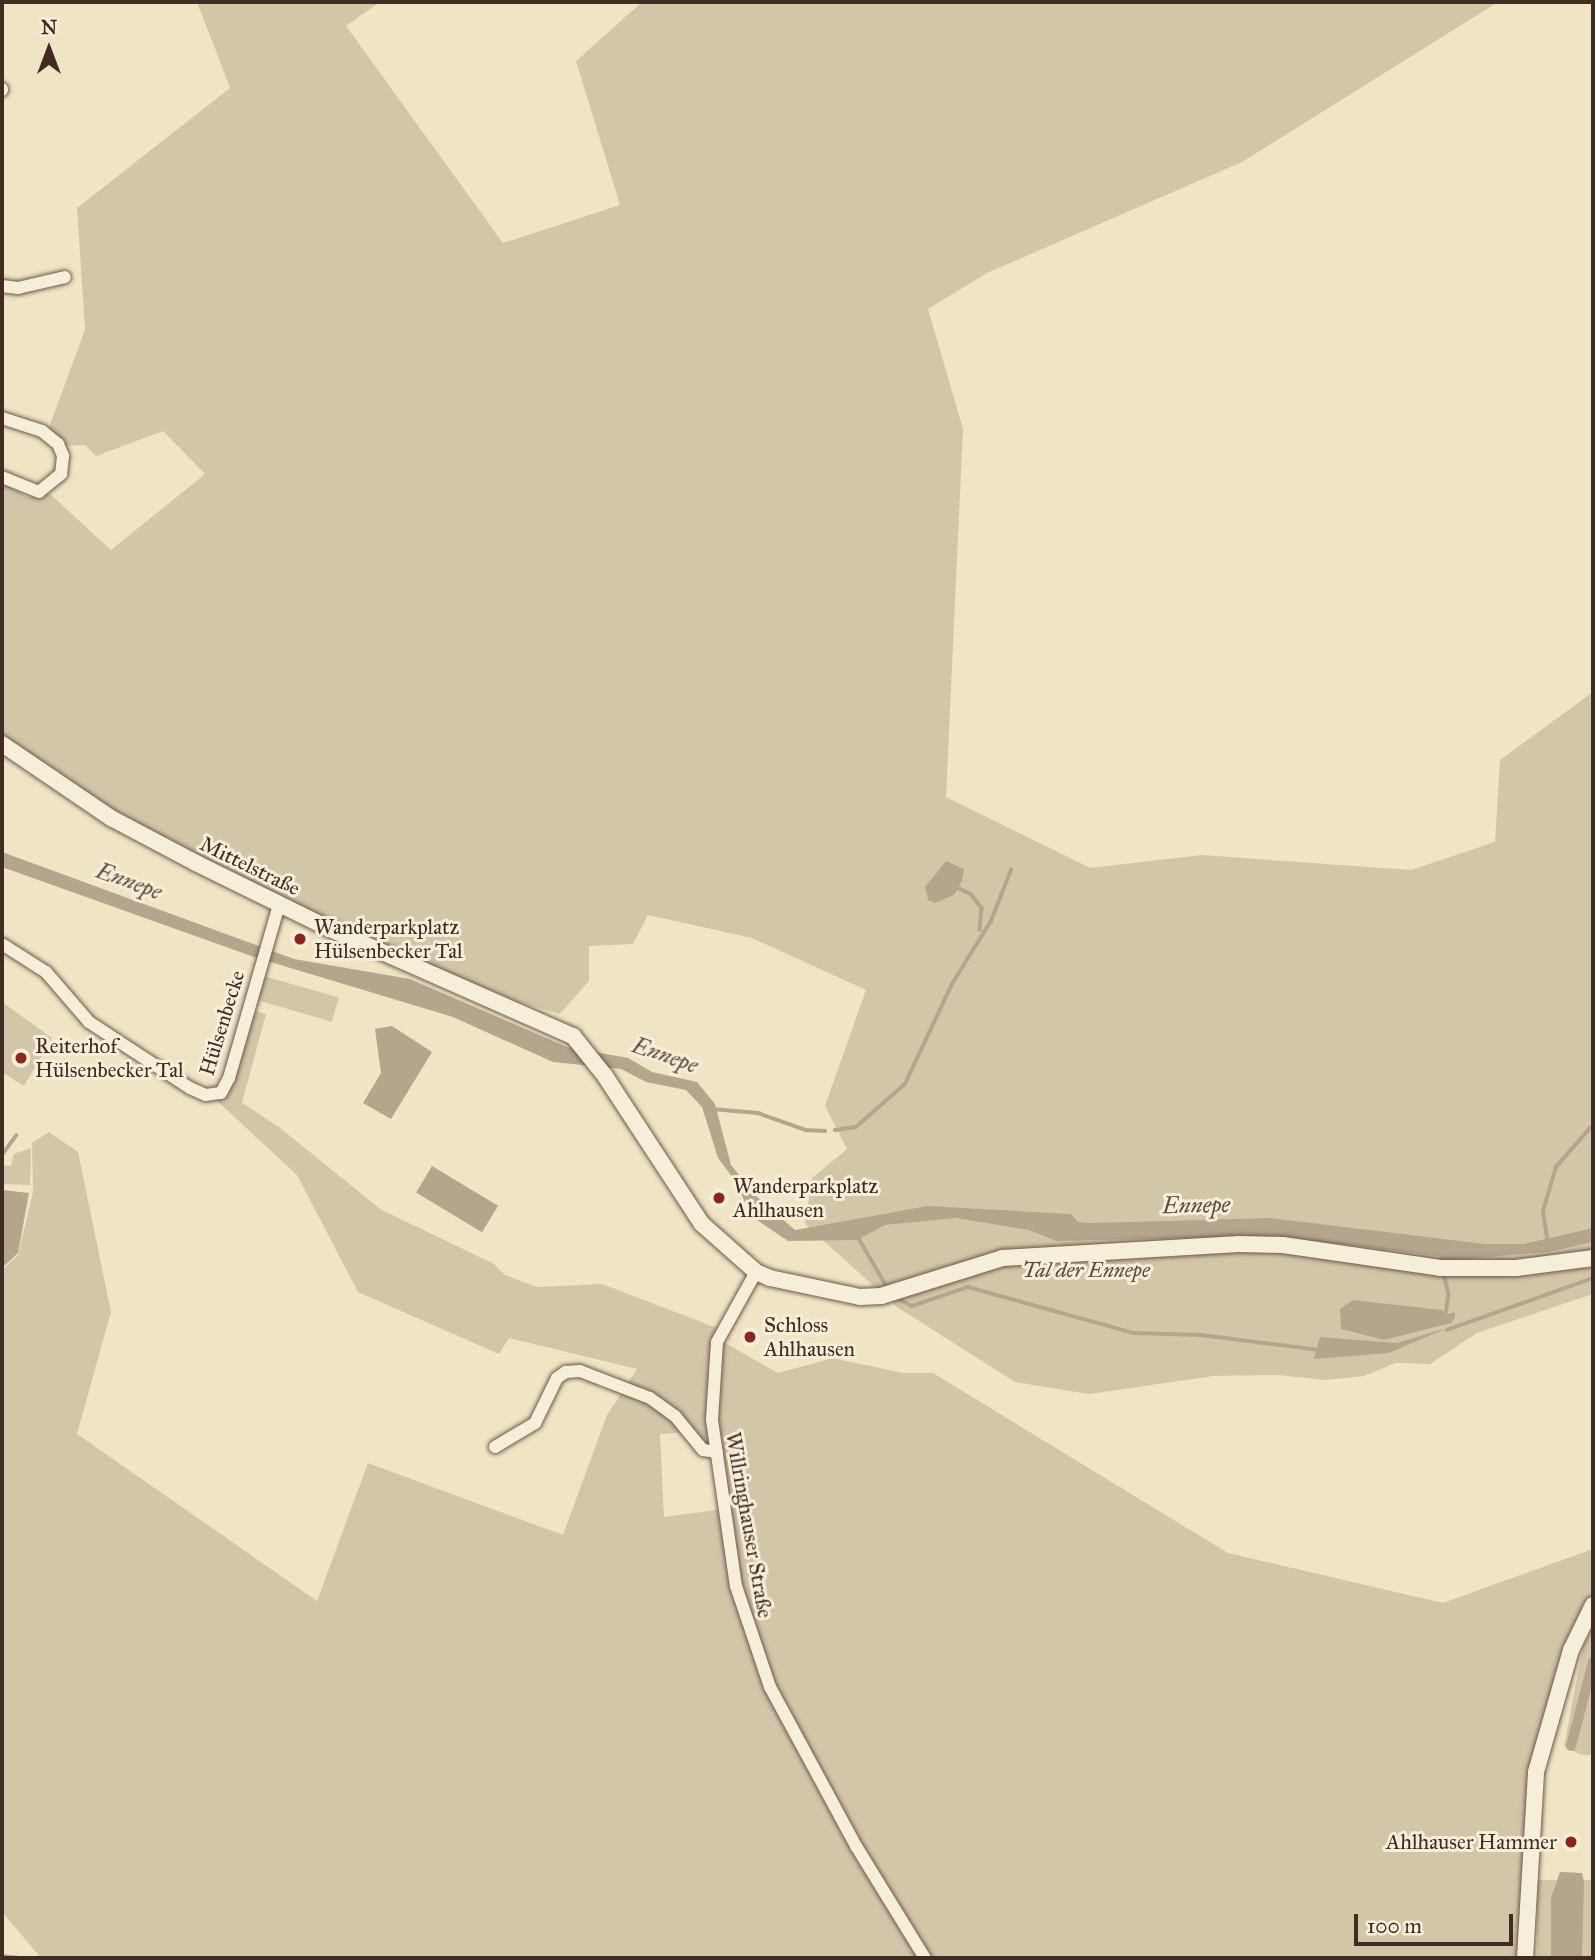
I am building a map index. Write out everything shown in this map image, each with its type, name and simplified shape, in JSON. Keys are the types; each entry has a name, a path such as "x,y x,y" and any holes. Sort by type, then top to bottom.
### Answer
{"street":[{"path":"2,286 18,288 65,277"},
{"path":"2,418 43,430 58,444 63,456 61,474 38,492 2,477"},
{"name":"Mittelstraße","path":"2,744 111,818 279,905 553,1026 586,1048 702,1224 756,1272"},
{"name":"Hülsenbecke","path":"2,944 46,972 89,1022 206,1095 221,1093 229,1078 257,972 279,905"},
{"path":"756,1272 832,1292 881,1296 1002,1258 1238,1244 1283,1245 1445,1268 1516,1268 1593,1258"},
{"name":"Willringhauser Straße","path":"756,1272 717,1342 712,1420 736,1586 770,1688 856,1846 925,1958"},
{"path":"495,1447 535,1423 557,1378 566,1371 580,1371 650,1398 675,1416 703,1450 717,1452"},
{"path":"1525,1958 1535,1772 1577,1633 1593,1605"}],"green space":[{"name":"Tal der Ennepe","path":"197,2 380,2 346,26 503,243 620,205 576,61 642,2 1498,2 1242,162 987,273 928,309 963,429 946,797 1090,868 1202,855 1411,870 1495,842 1500,760 1593,692 1593,1294 1477,1333 1430,1364 1396,1363 1364,1376 1325,1380 1278,1375 1214,1376 1089,1394 1015,1382 897,1307 805,1224 812,1178 847,1149 825,1106 866,990 752,938 648,915 633,944 589,946 589,981 560,1014 518,1002 357,934 112,812 2,737 2,483 27,497 50,494 111,550 205,474 163,431 96,456 85,445 66,446 48,430 85,330 77,208 230,88"},
{"path":"260,975 339,998 332,1022 253,999"},
{"name":"Reiterhof Hülsenbecker Tal","path":"2,1002 52,1038 24,1086 2,1072"},
{"path":"251,1010 266,1014 242,1103 279,1127 380,1209 494,1264 505,1275 537,1287 602,1284 717,1328 723,1342 778,1373 833,1358 903,1373 933,1373 1228,1553 1443,1603 1593,1549 1593,1597 1577,1618 1552,1700 1520,1958 41,1958 2,1912 2,1270 18,1255 33,1192 32,1143 49,1132 78,1152 111,1312 77,1434 317,1601 368,1463 563,1535 607,1415 637,1369 509,1338 499,1354 358,1292 297,1175 215,1099 229,1094","holes":["685,1432 715,1458 724,1509 664,1517 660,1434"]},
{"path":"31,1148 30,1185 2,1184 2,1165 11,1166 14,1154"},
{"path":"1593,1626 1593,1755 1582,1755 1564,1747 1583,1646"},
{"path":"1537,1880 1593,1880 1593,1958 1537,1958"}],"shaded area":[{"path":"2,852 294,959 410,979 567,1047 628,1058 652,1072 697,1082 715,1104 731,1165 756,1196 795,1230 928,1206 1071,1214 1078,1222 1091,1223 1269,1218 1485,1244 1524,1244 1593,1228 1593,1242 1548,1252 1440,1261 1439,1256 1274,1236 1056,1241 1029,1230 956,1218 885,1225 857,1240 788,1241 751,1216 736,1182 718,1158 702,1107 686,1090 646,1082 621,1069 553,1062 453,1017 254,957 2,867"},
{"path":"946,861 964,869 962,881 954,895 935,903 928,900 925,887"},
{"path":"392,1026 432,1052 391,1119 363,1103 381,1073 375,1029"},
{"path":"432,1166 498,1206 482,1232 416,1193"},
{"path":"2,1190 29,1193 18,1253 2,1268"},
{"path":"1353,1300 1442,1310 1446,1315 1455,1312 1455,1317 1451,1323 1384,1340 1341,1329 1340,1309"},
{"path":"1447,1328 1389,1353 1314,1359 1320,1337 1397,1343"},
{"path":"1560,1872 1582,1873 1582,1958 1551,1958 1551,1898"}],"waterway":[{"path":"835,1130 856,1127 905,1084 952,984 991,921 1011,870"},
{"path":"956,887 971,894 982,908 980,930"},
{"path":"712,1109 758,1113 806,1130 825,1131"},
{"path":"1548,1244 1543,1211 1556,1167 1591,1127"},
{"name":"Hülsenbecke","path":"2,1155 16,1136"},
{"path":"858,1237 889,1290"},
{"path":"1444,1273 1449,1294 1446,1315"},
{"path":"1447,1330 1593,1278"},
{"path":"897,1298 912,1306 968,1287 1134,1333 1201,1335 1319,1350"},
{"path":"1571,1746 1593,1662"},
{"name":"Hülsenbecke","path":"2,1926 2,1943"},
{"name":"Hülsenbecke","path":"2,1956 21,1958"}],"place":[{"name":"Wanderparkplatz Hülsenbecker Tal","path":"300,939"},
{"name":"Reiterhof Hülsenbecker Tal","path":"21,1058"},
{"name":"Wanderparkplatz Ahlhausen","path":"719,1198"},
{"name":"Schloss Ahlhausen","path":"750,1337"},
{"name":"Ahlhauser Hammer","path":"1571,1842"}],"water label":[{"name":"Ennepe","path":"129,881"},
{"name":"Ennepe","path":"665,1055"},
{"name":"Ennepe","path":"1196,1205"}]}
